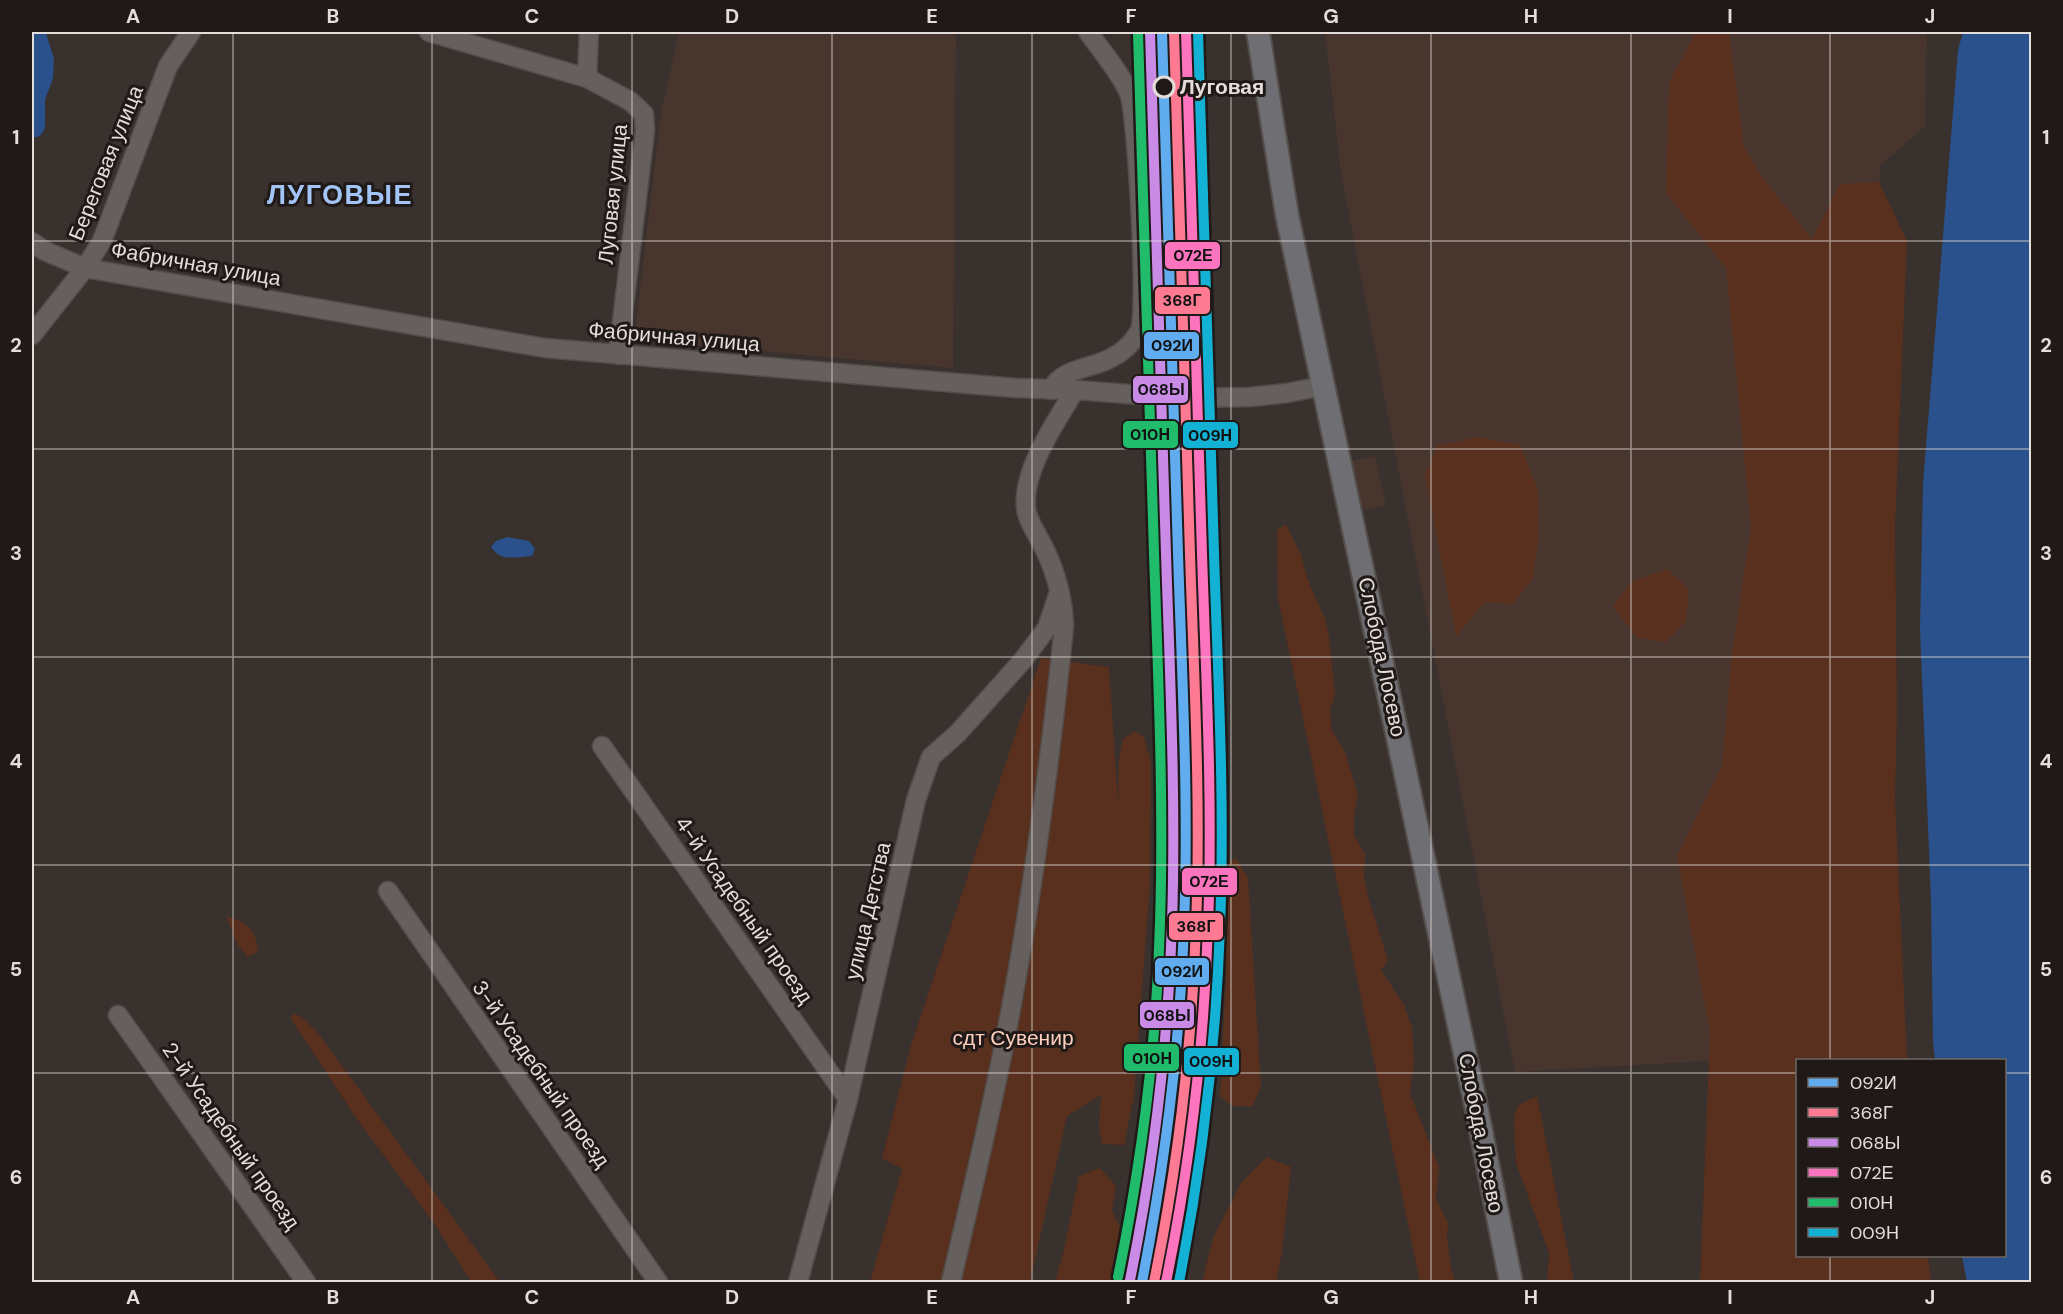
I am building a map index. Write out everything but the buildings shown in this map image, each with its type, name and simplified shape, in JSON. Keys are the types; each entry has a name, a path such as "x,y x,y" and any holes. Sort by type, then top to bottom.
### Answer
{"main road":[{"name":"Слобода Лосево","path":"1258,32 1287,215 1511,1282"}],"street":[{"name":"Береговая улица","path":"32,335 85,268 102,241 168,66 191,32"},
{"path":"429,32 587,78 589,32"},
{"path":"1051,390 1056,381 1086,366 1108,360 1126,348 1141,330 1143,308 1139,189 1130,94 1088,32"},
{"name":"Луговая улица","path":"587,78 630,101 644,114 645,131 618,355"},
{"name":"Фабричная улица","path":"32,242 45,251 85,268 545,348 1051,390 1181,398 1250,397 1323,386"},
{"path":"951,1282 1006,1034 1037,845 1064,626 1063,603 1051,562 1027,512 1028,485 1048,435 1076,390"},
{"name":"улица Детства","path":"798,1282 848,1099 916,800 932,757 958,733 1023,660 1047,628 1060,590"},
{"name":"4-й Усадебный проезд","path":"602,746 848,1099"},
{"name":"3-й Усадебный проезд","path":"388,891 658,1282"},
{"name":"2-й Усадебный проезд","path":"118,1015 306,1282"}],"shaded area":[{"path":"679,32 956,32 953,368 634,340 661,113"},
{"path":"1325,32 1927,32 1925,126 1880,166 1869,1052 1515,1072 1341,173"},
{"path":"1375,456 1386,505 1361,511 1350,461"}],"green space":[{"path":"1696,32 1729,32 1744,147 1763,178 1812,239 1840,184 1879,182 1907,241 1895,527 1897,714 1895,799 1907,1059 1796,1059 1796,1257 1928,1257 1931,1282 1700,1282 1710,1032 1677,856 1722,766 1732,653 1751,528 1726,268 1666,193 1669,82"},
{"path":"1478,437 1520,445 1538,490 1538,543 1533,578 1513,604 1485,602 1456,636 1425,475 1437,446"},
{"path":"1286,524 1301,555 1308,580 1325,619 1335,693 1330,711 1332,731 1345,752 1358,795 1354,815 1354,835 1365,854 1364,876 1369,900 1388,960 1381,970 1404,1005 1412,1028 1414,1061 1410,1093 1439,1167 1436,1199 1448,1223 1447,1237 1455,1282 1420,1282 1278,598 1277,530"},
{"path":"1667,569 1689,589 1686,621 1666,642 1637,638 1613,606 1632,581"},
{"name":"сдт Сувенир","path":"1041,658 1109,667 1118,803 1119,759 1123,739 1135,731 1144,737 1151,763 1150,884 1134,1095 1124,1145 1102,1144 1099,1128 1101,1095 1067,1116 1030,1282 870,1282 902,1169 882,1158 911,1045"},
{"path":"1236,858 1248,878 1261,1087 1253,1106 1232,1106 1220,1096 1226,973 1222,915 1227,862"},
{"path":"226,916 240,921 253,932 258,952 248,957 237,944"},
{"path":"293,1013 302,1017 318,1033 500,1282 471,1282 436,1226 354,1115 291,1019"},
{"path":"1537,1096 1574,1282 1547,1282 1549,1253 1516,1163 1514,1121 1517,1106"},
{"path":"1267,1157 1291,1167 1282,1252 1276,1282 1202,1282 1213,1238 1241,1183"},
{"path":"1100,1168 1116,1186 1112,1211 1126,1238 1111,1282 1055,1282 1079,1176"}],"water":[{"path":"1963,32 2031,32 2031,1282 1967,1282 1962,1257 2006,1257 2006,1059 1935,1059 1933,1042 1931,900 1920,629 1923,484 1958,50"},
{"path":"507,537 529,541 535,549 532,556 509,558 495,552 491,547 496,541"}],"waterway":[{"path":"32,32 41,61 40,76 32,97 32,125"}],"transit line":[{"name":"068Ы","path":"1130,1280 1153,1147 1163,1058 1170,969 1173,878 1172,739 1150,32"},
{"name":"092И","path":"1142,1282 1158,1193 1175,1060 1182,971 1186,833 1162,32"},
{"name":"368Г","path":"1154,1282 1177,1150 1187,1061 1194,971 1198,833 1174,32"},
{"name":"072Е","path":"1166,1282 1189,1150 1199,1061 1206,971 1210,833 1186,32"},
{"name":"009Н","path":"1179,1282 1195,1194 1207,1105 1218,971 1222,833 1198,32"},
{"name":"010Н","path":"1118,1277 1141,1145 1152,1056 1161,877 1160,738 1138,33"}],"place":[{"name":"Луговая","path":"1164,87"}],"district":[{"name":"ЛУГОВЫЕ","path":"340,195"}]}
